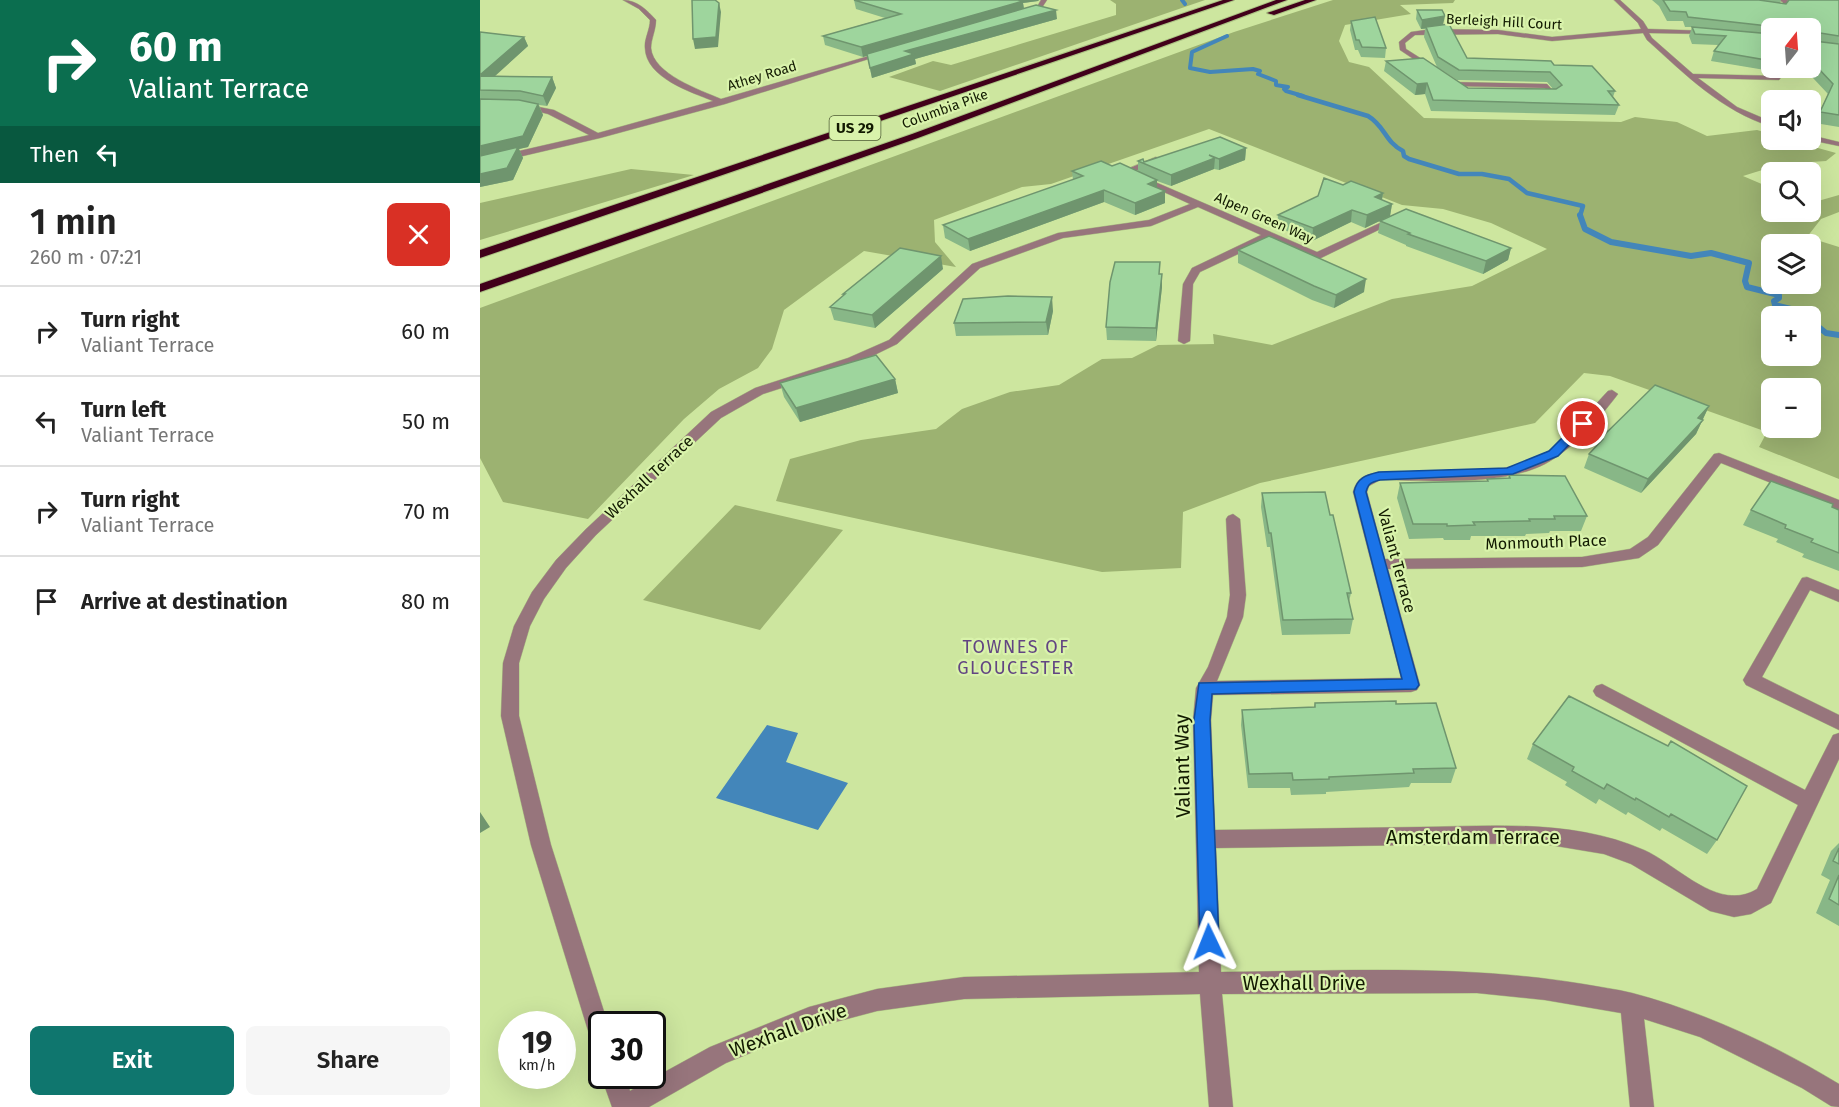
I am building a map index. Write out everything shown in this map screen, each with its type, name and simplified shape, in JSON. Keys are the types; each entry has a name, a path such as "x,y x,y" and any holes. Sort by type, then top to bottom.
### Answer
{"highway":[{"name":"Columbia Pike","path":"480,254 1230,0"},
{"name":"Columbia Pike","path":"480,288 904,140 1283,0"},
{"path":"1084,74 1312,0"}],"street":[{"path":"626,0 641,8 652,20 649,59 657,69 672,79 722,102"},
{"path":"1017,16 1040,8 1044,0"},
{"path":"1617,0 1641,22 1650,39 1690,76 1734,109 1761,120"},
{"path":"1759,6 1783,9 1786,1 1779,0"},
{"name":"Berleigh Hill Court","path":"1437,73 1403,50 1402,42 1407,35 1432,31 1498,32 1552,39 1644,31"},
{"path":"1644,31 1719,33"},
{"name":"Athey Road","path":"480,164 557,148 898,50"},
{"path":"1690,76 1761,78"},
{"path":"1446,79 1468,94"},
{"path":"1454,84 1547,86 1553,95 1532,95"},
{"path":"480,105 524,106 551,112 597,136"},
{"path":"1821,140 1839,144"},
{"name":"Alpen Green Way","path":"1168,156 1124,171 1317,256 1408,215"},
{"name":"Wexhall Terrace","path":"592,1011 541,845 510,716 511,663 522,626 538,596 561,564 591,532 716,415 759,391 852,361 893,342 968,271 985,262 1061,235 1151,223 1198,204"},
{"path":"1184,341 1188,284 1191,277 1204,265 1268,236"},
{"name":"Valiant Terrace","path":"1204,688 1411,685 1360,492 1361,485 1367,479 1379,476 1508,471 1533,464 1553,454 1612,394"},
{"name":"Monmouth Place","path":"1380,564 1582,562 1634,554 1653,541 1719,457 1839,505"},
{"name":"Valiant Way","path":"1221,1107 1210,983 1202,720 1204,688 1216,668 1235,617 1238,595 1233,519"},
{"path":"1839,596 1807,582 1752,680 1839,723"},
{"path":"1602,691 1808,801"},
{"name":"Amsterdam Terrace","path":"1207,839 1538,834 1604,845 1638,857 1710,901 1734,907 1751,904 1764,896 1839,740"},
{"name":"Wexhall Drive","path":"625,1107 718,1055 809,1018 877,1000 964,988 1210,983 1477,982 1545,989 1631,1004 1704,1028 1810,1080 1839,1098"},
{"path":"1631,1004 1641,1107"},
{"path":"618,1089 625,1107"}],"green space":[{"path":"1110,0 1205,0 940,91 889,77 933,61 951,65 1116,15 1116,4"},
{"path":"1333,0 1455,0 1453,3 1400,5 1411,14 1345,25 1339,41 1349,62 1369,67 1424,118 1621,122 1635,117 1677,122 1707,136 1757,130 1761,131 1761,150 1821,149 1836,153 1826,161 1761,162 1761,170 1743,176 1761,184 1761,222 1819,222 1809,234 1761,234 1761,294 1821,294 1821,241 1839,247 1839,479 1759,447 1764,438 1821,438 1821,378 1761,378 1761,430 1610,376 1584,373 1535,423 1260,483 1183,512 1181,568 1102,572 776,501 790,459 861,440 936,429 962,409 1010,392 1059,385 1102,359 1132,358 1158,345 1214,344 1213,334 1272,345 1392,299 1472,286 1547,249 1491,223 1443,209 1402,205 1209,129 1051,184 1022,187 934,220 935,242 956,267 864,251 784,310 772,349 758,368 719,389 684,419 588,519 503,502 480,458 480,308 1234,32"},
{"path":"631,169 694,175 480,240 480,203"},
{"path":"1839,195 1839,212 1821,219 1821,200"},
{"path":"735,505 843,530 760,630 643,600"}],"water":[{"path":"767,725 798,733 786,762 848,783 818,830 716,798"}],"building":[{"path":"692,0 715,0 719,3 716,37 693,39"},
{"path":"854,0 1023,1 861,47 823,36 901,14"},
{"path":"1663,0 1759,0 1786,4 1789,0 1839,0 1839,36 1821,33 1821,18 1761,18 1761,25 1688,17 1686,12 1670,11"},
{"path":"1036,5 1056,10 905,51 914,54 870,68 867,54"},
{"path":"1417,10 1442,10 1445,16 1422,20"},
{"path":"1375,17 1386,48 1362,47 1359,40 1356,40 1351,21"},
{"path":"1449,24 1467,58 1551,61 1554,65 1592,66 1615,91 1608,91 1619,105 1433,100 1427,83 1417,84 1386,61 1423,58 1468,88 1556,89 1562,85 1550,72 1459,70 1438,57 1426,27"},
{"path":"1692,27 1761,33 1761,59 1714,51 1726,36 1695,34"},
{"path":"480,32 524,37 480,75"},
{"path":"1821,42 1839,44 1839,115 1821,112 1833,84 1821,71"},
{"path":"480,76 552,77 543,96 520,91 480,90"},
{"path":"480,99 519,100 538,104 523,136 480,146"},
{"path":"1220,137 1246,148 1219,159 1209,155 1215,158 1171,175 1138,161 1143,159 1144,162"},
{"path":"518,147 507,168 480,174 480,156"},
{"path":"1101,161 1112,166 1120,163 1157,180 1148,184 1165,191 1135,203 1104,190 968,239 943,225 1083,176 1072,171"},
{"path":"1324,178 1343,185 1351,181 1383,193 1375,197 1392,204 1367,215 1352,210 1313,228 1278,215 1318,196"},
{"path":"1406,209 1511,248 1486,261 1408,234 1410,233 1380,221"},
{"path":"1269,236 1366,279 1336,295 1238,250"},
{"path":"900,248 941,256 872,315 830,307 845,294 843,294"},
{"path":"1115,262 1160,262 1159,274 1162,274 1156,328 1106,327 1110,282"},
{"path":"1008,296 1052,297 1046,322 954,323 963,299"},
{"path":"876,355 895,379 796,408 780,383"},
{"path":"1655,385 1709,406 1698,418 1703,420 1648,479 1589,454 1603,439 1601,438"},
{"path":"1509,475 1565,476 1587,516 1554,516 1555,519 1529,519 1530,521 1473,522 1475,525 1413,524 1400,483 1488,481 1487,479 1510,478"},
{"path":"1771,481 1833,504 1832,507 1839,510 1839,553 1811,542 1813,539 1785,528 1786,525 1751,510"},
{"path":"1325,492 1330,515 1333,515 1351,593 1347,593 1353,619 1283,620 1271,533 1269,533 1262,493"},
{"path":"1569,696 1668,746 1671,741 1747,786 1717,840 1671,814 1669,817 1607,784 1604,789 1572,771 1574,767 1533,744"},
{"path":"1396,701 1396,704 1436,703 1456,768 1413,769 1414,773 1329,777 1329,779 1293,780 1292,773 1249,774 1242,710 1315,707 1315,703"},
{"path":"1839,848 1839,864 1833,861"},
{"path":"1839,875 1839,905 1829,899"}],"waterway":[{"path":"1182,0 1185,4"},
{"path":"1227,36 1192,52 1190,68 1210,72 1253,69 1260,71 1258,74 1276,81 1276,85 1288,87 1284,89 1286,91 1303,96"},
{"path":"1298,95 1368,116 1409,159 1459,174 1482,174 1509,179 1527,193 1583,206 1580,215"},
{"path":"1580,215 1585,229 1611,242 1691,256 1711,253 1749,263 1745,281 1747,287 1779,295 1779,298 1774,301 1775,305 1779,306"},
{"path":"1821,329 1826,333 1839,335"}],"district":[{"name":"TOWNES OF GLOUCESTER","path":"1016,657"}],"route":[{"path":"1209,942 1202,720 1204,688 1411,685 1360,492 1361,485 1367,479 1379,476 1508,471 1533,464 1553,454 1583,424"}]}
